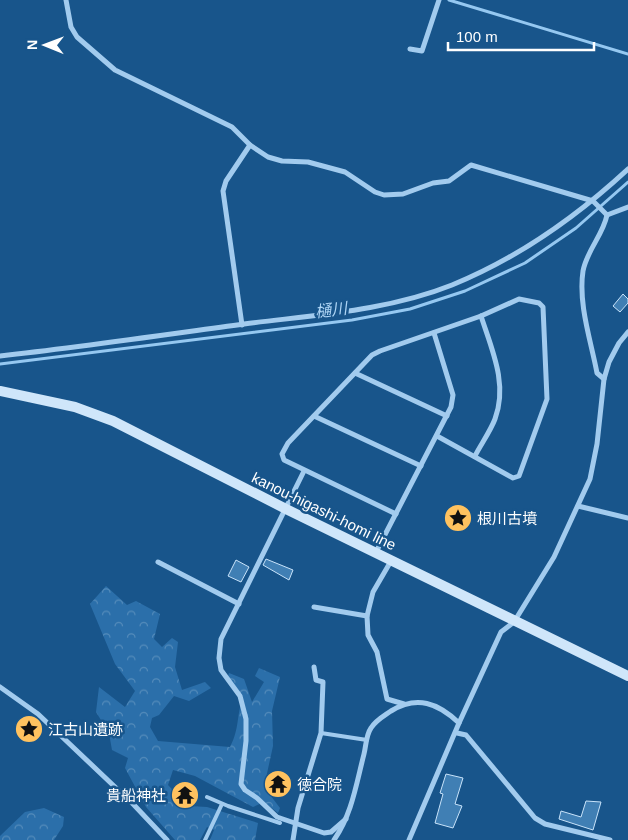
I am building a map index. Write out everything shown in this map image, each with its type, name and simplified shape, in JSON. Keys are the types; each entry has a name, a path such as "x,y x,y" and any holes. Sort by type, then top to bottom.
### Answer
{"main road":[{"name":"kanou-higashi-homi line","path":"0,391 38,397 75,407 113,421 514,622 628,676"}],"street":[{"path":"66,0 71,27 77,37 115,70 232,127 250,145 268,157 282,161 308,162 345,172 384,195 403,194 433,183 449,181 471,165 594,202 605,213 605,226 591,250 583,270 582,296 598,373 604,379"},
{"path":"410,49 422,51 439,2"},
{"path":"242,324 223,191 226,181 250,145"},
{"path":"0,356 372,306 450,286 521,252 594,202 628,169"},
{"path":"605,213 628,208"},
{"path":"396,514 284,460 282,454 288,443 355,373 380,351 481,316 519,299 539,303 543,307 547,399 519,476 513,478 437,436"},
{"path":"475,456 494,420 501,395 496,362 481,316"},
{"path":"410,840 457,733 459,723 502,632 514,622 554,557 590,479 597,444 604,379 609,362 619,342 628,332"},
{"path":"376,552 452,408 453,395 434,333"},
{"path":"355,373 447,416"},
{"path":"314,416 421,466"},
{"path":"304,471 221,639 219,658 225,677 240,696 246,719 246,741 241,784 281,821 328,833 346,819"},
{"path":"578,506 628,518"},
{"path":"392,560 374,592 367,616 368,635 377,652 387,699 404,704"},
{"path":"158,562 239,604"},
{"path":"314,607 367,616"},
{"path":"293,840 298,808 321,733 321,707 324,689 323,682 316,680 314,667"},
{"path":"0,687 38,714 134,805 167,840"},
{"path":"334,840 351,808 370,729 379,718 404,704 416,702 432,703 446,711 459,723"},
{"path":"457,733 466,735 535,818 545,824 610,840"}],"lane":[{"path":"321,733 367,740"},
{"path":"207,797 222,804 281,821 278,828"},
{"path":"205,840 222,804"}],"green space":[{"path":"106,586 127,605 136,601 160,614 154,639 162,647 172,638 178,642 175,667 182,690 205,682 211,688 189,701 174,696 159,715 152,718 150,727 158,741 230,747 243,698 228,676 229,673 244,679 252,702 264,682 255,676 259,668 280,677 272,711 273,746 264,787 280,808 278,813 264,802 253,807 195,776 173,770 168,785 188,806 207,807 258,823 255,840 210,840 214,830 207,827 200,840 175,840 146,807 125,768 128,758 112,750 109,733 96,712 99,687 125,707 135,691 115,664 90,604"},
{"path":"44,808 64,817 63,826 54,840 0,840 0,836 25,812"}],"building":[{"path":"623,294 628,299 628,303 620,312 613,306"},
{"path":"266,559 293,570 289,580 263,565"},
{"path":"236,560 249,567 241,582 228,576"},
{"path":"446,774 463,778 455,804 462,806 453,828 435,823 443,794 440,793"},
{"path":"586,801 601,802 593,830 559,819 561,811 581,817"}],"waterway":[{"path":"449,0 628,54"},
{"name":"樋川","path":"0,364 352,320 410,309 465,291 525,263 576,228 628,182"}],"place":[{"name":"根川古墳","path":"458,518"},
{"name":"江古山遺跡","path":"29,729"},
{"name":"徳合院","path":"278,784"},
{"name":"貴船神社","path":"185,795"}]}
